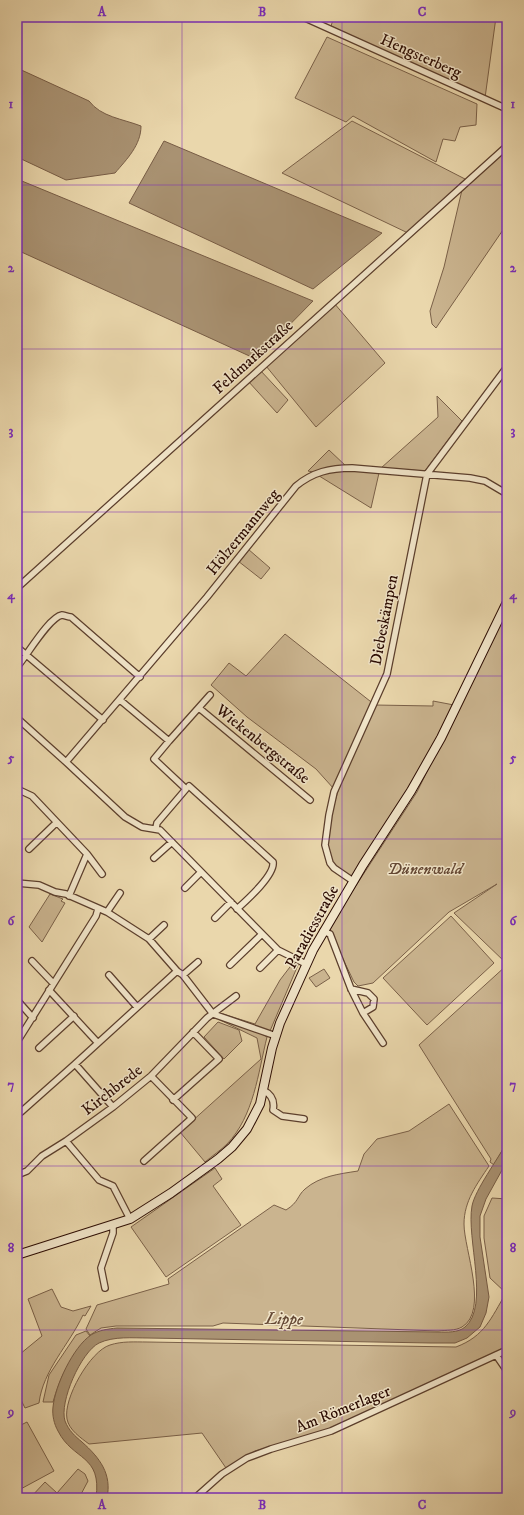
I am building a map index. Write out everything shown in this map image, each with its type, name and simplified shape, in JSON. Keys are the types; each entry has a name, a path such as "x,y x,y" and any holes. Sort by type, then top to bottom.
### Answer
{"main road":[{"name":"Paradiesstraße","path":"17,1255 113,1226 130,1219 182,1186 227,1152 251,1123 260,1104 276,1036 306,964 323,931 411,791 440,738 507,602"}],"street":[{"name":"Hengsterberg","path":"303,17 507,109"},
{"name":"Feldmarkstraße","path":"17,588 507,146"},
{"name":"Diebeskämpen","path":"353,882 334,868 330,863 325,845 329,815 334,792 387,674 427,474 507,367"},
{"name":"Hölzermannweg","path":"66,762 140,677 296,486 305,479 314,474 333,468 427,474 485,481 507,494"},
{"path":"17,667 56,618 63,615 71,617 140,677"},
{"path":"17,647 103,720"},
{"name":"Wiekenbergstraße","path":"187,787 154,759 210,695"},
{"path":"120,700 169,741"},
{"name":"Wiekenbergstraße","path":"198,708 310,800"},
{"path":"17,718 125,818 142,827 156,828 172,842 278,950 306,964"},
{"path":"156,828 157,823 194,780"},
{"path":"187,787 273,862 272,870 255,892 237,909"},
{"path":"17,789 32,796 87,854 102,874"},
{"path":"29,849 56,823"},
{"path":"154,858 172,842"},
{"path":"70,896 87,854"},
{"path":"185,888 201,872"},
{"path":"17,883 39,885 55,892 70,896 107,912 149,939 177,971 183,975 213,1014 276,1036"},
{"path":"107,912 120,893"},
{"path":"215,918 231,902"},
{"path":"17,1042 96,916 98,909"},
{"path":"149,939 164,925"},
{"path":"323,931 330,934 351,989 363,1012 383,1043"},
{"path":"230,965 262,934"},
{"path":"260,968 278,950"},
{"path":"32,961 54,983"},
{"path":"183,975 198,962"},
{"path":"21,1112 177,971"},
{"path":"109,975 137,1007"},
{"path":"351,989 368,993 374,999 373,1007 363,1012"},
{"path":"49,990 98,1043"},
{"name":"Kirchbrede","path":"17,1175 25,1172 39,1158 66,1141 113,1107 151,1076 193,1032 236,996"},
{"path":"17,1000 33,1018"},
{"path":"39,1048 74,1016"},
{"path":"174,1100 218,1059 193,1032"},
{"path":"75,1064 113,1107"},
{"path":"144,1161 192,1118 151,1076"},
{"path":"263,1090 270,1094 274,1102 273,1110 279,1115 304,1119"},
{"path":"66,1141 99,1180 113,1186 130,1219"},
{"path":"105,1288 102,1268 113,1233 113,1226"},
{"name":"Am Römerlager","path":"195,1498 222,1474 247,1458 271,1449 331,1432 507,1350"},
{"path":"496,1355 507,1371"}],"green space":[{"path":"334,17 496,17 485,98 331,26"},
{"path":"327,37 477,104 476,125 460,127 455,141 443,139 436,162 353,116 346,122 295,98"},
{"path":"352,121 465,179 408,233 282,173"},
{"path":"507,149 507,224 436,328 432,324 430,311 444,267 462,190"},
{"path":"334,303 385,363 316,427 266,366"},
{"path":"260,370 288,400 277,413 248,381"},
{"path":"437,396 462,421 425,471 381,468 438,417"},
{"path":"329,450 347,467 334,467 313,472 308,471"},
{"path":"352,470 379,473 371,508 316,474"},
{"path":"248,549 270,568 261,579 238,561"},
{"name":"Dünenwald","path":"507,614 507,964 454,913 497,884 449,912 373,983 358,986 354,982 330,932 327,930 417,792 502,619 504,621"},
{"path":"285,634 375,705 433,706 433,701 454,705 409,790 352,878 332,862 327,847 327,837 338,791 334,789 316,769 247,717 211,685 229,663 246,676"},
{"path":"50,894 63,899 61,901 65,903 42,942 29,927"},
{"path":"451,916 494,963 427,1025 383,978"},
{"path":"293,963 298,965 270,1031 259,1028 255,1025 259,1032 267,1037 254,1094 243,1121 227,1144 205,1162 180,1132 261,1059 257,1038 218,1019 223,1014 255,1024 280,980"},
{"path":"507,965 507,1142 494,1165 490,1162 491,1159 419,1045"},
{"path":"324,969 330,978 316,987 309,978"},
{"path":"218,1022 239,1030 242,1041 224,1059 204,1037"},
{"path":"449,1104 489,1166 472,1193 466,1208 464,1224 473,1279 474,1308 470,1319 462,1327 453,1330 438,1331 223,1323 213,1326 116,1326 101,1328 90,1335 86,1329 97,1305 169,1284 168,1279 274,1205 286,1210 296,1202 300,1194 305,1189 317,1181 330,1176 358,1171 364,1154 377,1139 409,1131"},
{"path":"215,1168 222,1179 213,1186 241,1225 166,1277 131,1227"},
{"path":"492,1198 507,1199 507,1348 323,1433 255,1451 226,1468 202,1433 89,1444 70,1427 67,1419 69,1400 80,1377 94,1356 102,1349 110,1345 124,1342 456,1347 466,1343 481,1332 506,1293 490,1278 484,1238 484,1216"},
{"path":"52,1289 61,1307 73,1311 91,1306 85,1316 83,1315 51,1369 41,1391 39,1403 25,1408 17,1392 17,1361 20,1354 42,1336 28,1299"},
{"path":"86,1331 90,1336 77,1350 67,1366 53,1402 43,1402 49,1375 76,1335"},
{"path":"27,1422 54,1471 17,1491 17,1427"},
{"path":"78,1469 85,1474 88,1481 79,1498 30,1498 45,1482 57,1493"}],"shaded area":[{"path":"17,68 89,101 100,111 106,114 141,126 139,139 136,146 115,173 66,180 17,157"},
{"path":"164,141 382,233 313,289 129,203"},
{"path":"17,179 313,301 256,359 17,250"},
{"path":"507,1142 507,1161 486,1199 480,1216 480,1237 489,1297 486,1313 480,1327 467,1338 455,1343 117,1338 99,1343 85,1356 73,1378 68,1390 64,1413 68,1428 99,1460 106,1474 108,1481 107,1498 96,1498 97,1484 95,1473 91,1465 64,1441 55,1425 53,1413 54,1398 61,1378 78,1348 84,1341 97,1332 117,1328 445,1332 462,1329 472,1317 476,1304 477,1288 471,1220 472,1206 477,1192"}],"water label":[{"name":"Lippe","path":"284,1319"}]}
